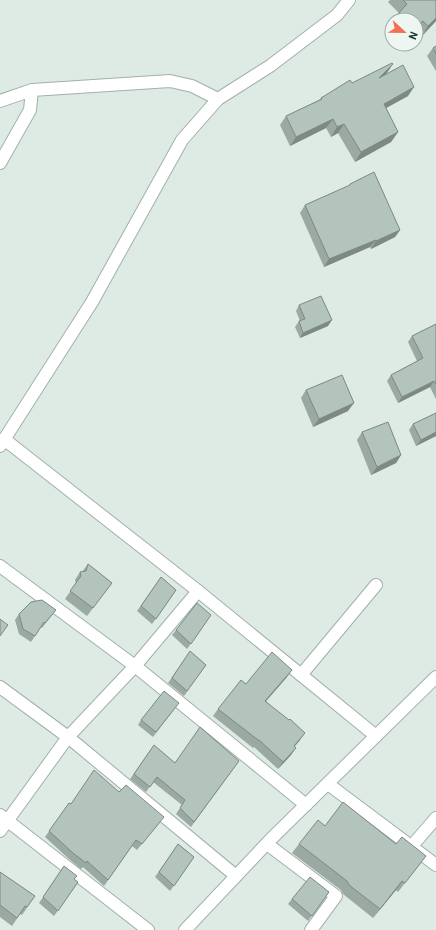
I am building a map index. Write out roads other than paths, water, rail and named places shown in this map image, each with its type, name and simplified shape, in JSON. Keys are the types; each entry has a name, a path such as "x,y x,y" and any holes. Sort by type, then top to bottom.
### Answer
{"street":[{"path":"349,0 337,15 270,66 218,99 182,140 92,302 2,442 198,591 376,736"},
{"path":"0,101 32,90 170,81 192,86 218,99"},
{"path":"0,163 30,110 32,90"},
{"path":"0,566 135,666 306,805"},
{"path":"301,675 376,585"},
{"path":"0,831 4,818 68,737 135,666 198,591"},
{"path":"185,930 267,844 436,677"},
{"path":"0,687 68,737 236,876"},
{"path":"328,784 436,865"},
{"path":"4,818 148,930"},
{"path":"411,847 436,818"},
{"path":"267,844 336,896 311,930"}]}
